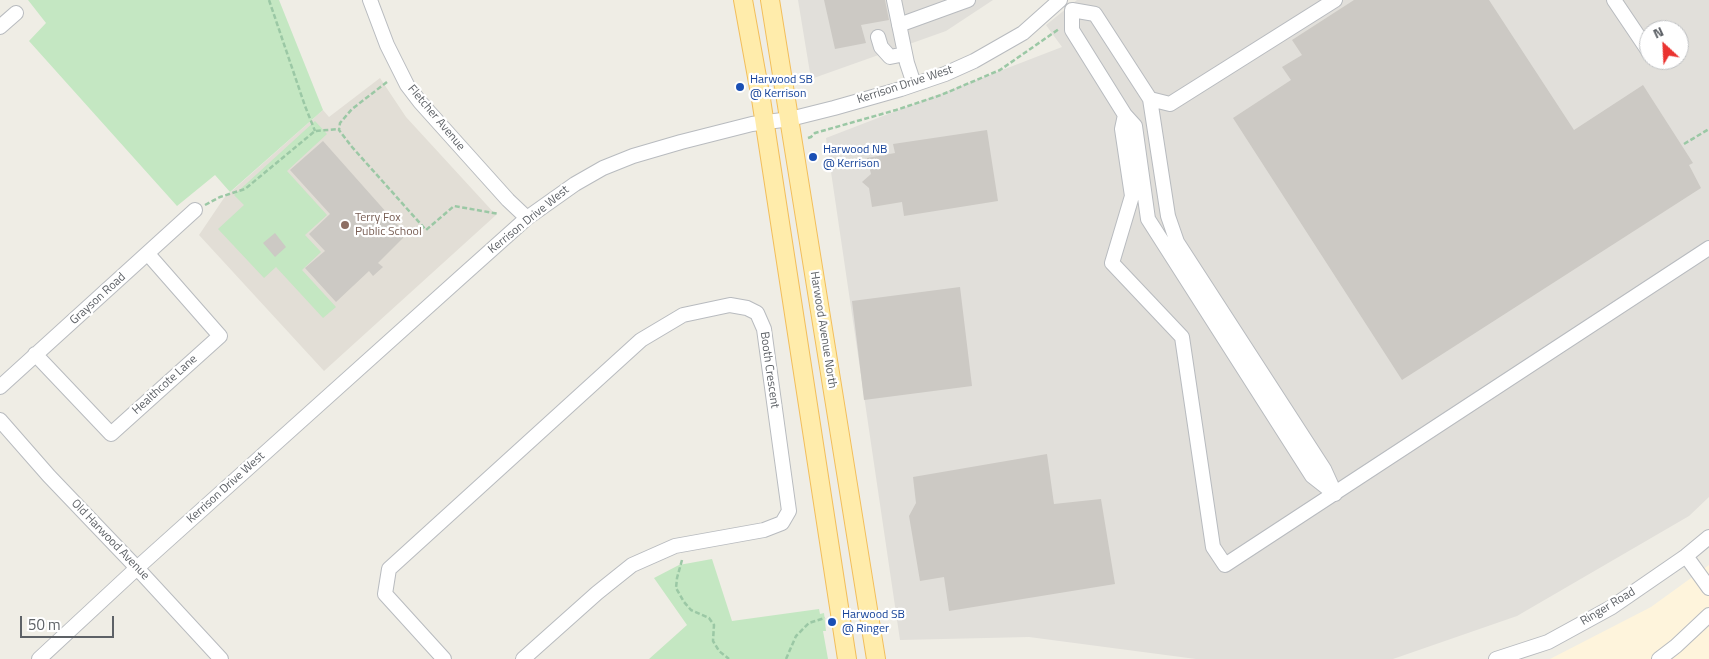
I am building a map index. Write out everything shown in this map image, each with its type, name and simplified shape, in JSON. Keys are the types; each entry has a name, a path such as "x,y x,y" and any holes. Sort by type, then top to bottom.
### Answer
{"main road":[{"path":"743,0 764,122 847,659"},
{"name":"Harwood Avenue North","path":"770,0 876,659"}],"street":[{"name":"Fletcher Avenue","path":"370,0 387,45 407,85 508,200 527,218"},
{"path":"894,0 905,54 914,84"},
{"name":"Kerrison Drive West","path":"42,658 137,568 527,218 575,184 603,168 633,156 752,124 790,119 834,108 945,74 974,61 1023,33 1060,0"},
{"path":"1150,99 1170,104 1336,0"},
{"path":"1614,0 1639,37"},
{"path":"899,25 966,1"},
{"path":"1072,10 1095,14 1150,99 1168,216 1177,242 1324,469 1335,494 1312,476 1148,219 1135,126 1125,115 1072,30 1072,10"},
{"path":"0,27 16,13"},
{"path":"878,37 881,47 890,57 905,54"},
{"path":"1125,115 1122,129 1132,196 1112,263 1182,337 1213,547 1225,565 1709,248"},
{"name":"Grayson Road","path":"0,387 148,254 194,210"},
{"name":"Healthcote Lane","path":"36,354 111,434 126,421 220,336 148,254"},
{"name":"Booth Crescent","path":"444,659 385,594 389,569 642,340 683,315 730,305 747,308 757,313 764,329 789,511 782,523 764,530 675,546 632,565 597,593 523,659"},
{"name":"Old Harwood Avenue","path":"0,420 49,476 221,659"},
{"name":"Ringer Road","path":"1496,659 1548,642 1612,607 1686,556 1709,536"},
{"path":"1686,556 1709,588"},
{"path":"1659,659 1709,615"}],"path":[{"path":"269,0 315,131"},
{"path":"387,82 352,109 340,123 340,129 352,147 426,230 454,206 499,214"},
{"path":"194,210 220,197 245,189 315,131 340,129"},
{"path":"1684,144 1709,129"},
{"path":"682,560 676,578 676,588 691,610 709,618 714,625 713,641 729,659"},
{"path":"786,659 796,636 809,623 840,613"}],"shaded area":[{"path":"798,0 993,0 946,31 811,79"},
{"path":"1077,0 1709,0 1709,497 1689,516 1517,616 1393,659 1196,659 1029,637 900,640 826,138 1062,47 1046,25"},
{"name":"Terry Fox Public School","path":"380,78 406,117 496,215 324,371 199,235 224,198 323,110 329,117"},
{"path":"1709,565 1709,659 1550,659 1651,607"}],"green space":[{"path":"28,0 279,0 323,110 230,192 215,175 177,206 29,41 46,23"},
{"path":"315,121 327,134 287,171 327,215 305,235 321,252 302,270 336,307 323,318 276,267 264,278 218,229 244,205 234,195"},
{"path":"712,559 732,621 819,609 820,614 824,613 826,631 823,631 828,659 649,659 687,625 654,578 679,565"}],"building":[{"path":"824,0 885,0 889,20 861,25 866,43 835,49"},
{"path":"1354,0 1489,0 1574,130 1643,85 1693,163 1689,165 1701,188 1402,380 1233,118 1291,80 1282,67 1302,55 1292,40"},
{"path":"987,130 998,201 904,216 902,202 872,207 869,188 862,182 871,174 867,158 895,153 893,144"},
{"path":"323,141 403,231 403,238 378,263 383,267 373,276 369,271 336,302 305,268 325,251 309,234 330,214 290,170"},
{"path":"275,233 286,247 275,257 263,243"},
{"path":"960,287 972,386 864,400 852,301"},
{"path":"1047,454 1054,504 1101,499 1115,584 949,611 944,577 920,581 909,516 916,503 913,477"}],"place":[{"name":"Harwood SB @ Kerrison","path":"740,87"},
{"name":"Harwood NB @ Kerrison","path":"813,157"},
{"name":"Terry Fox Public School","path":"345,225"},
{"name":"Harwood SB @ Ringer","path":"832,622"}]}
